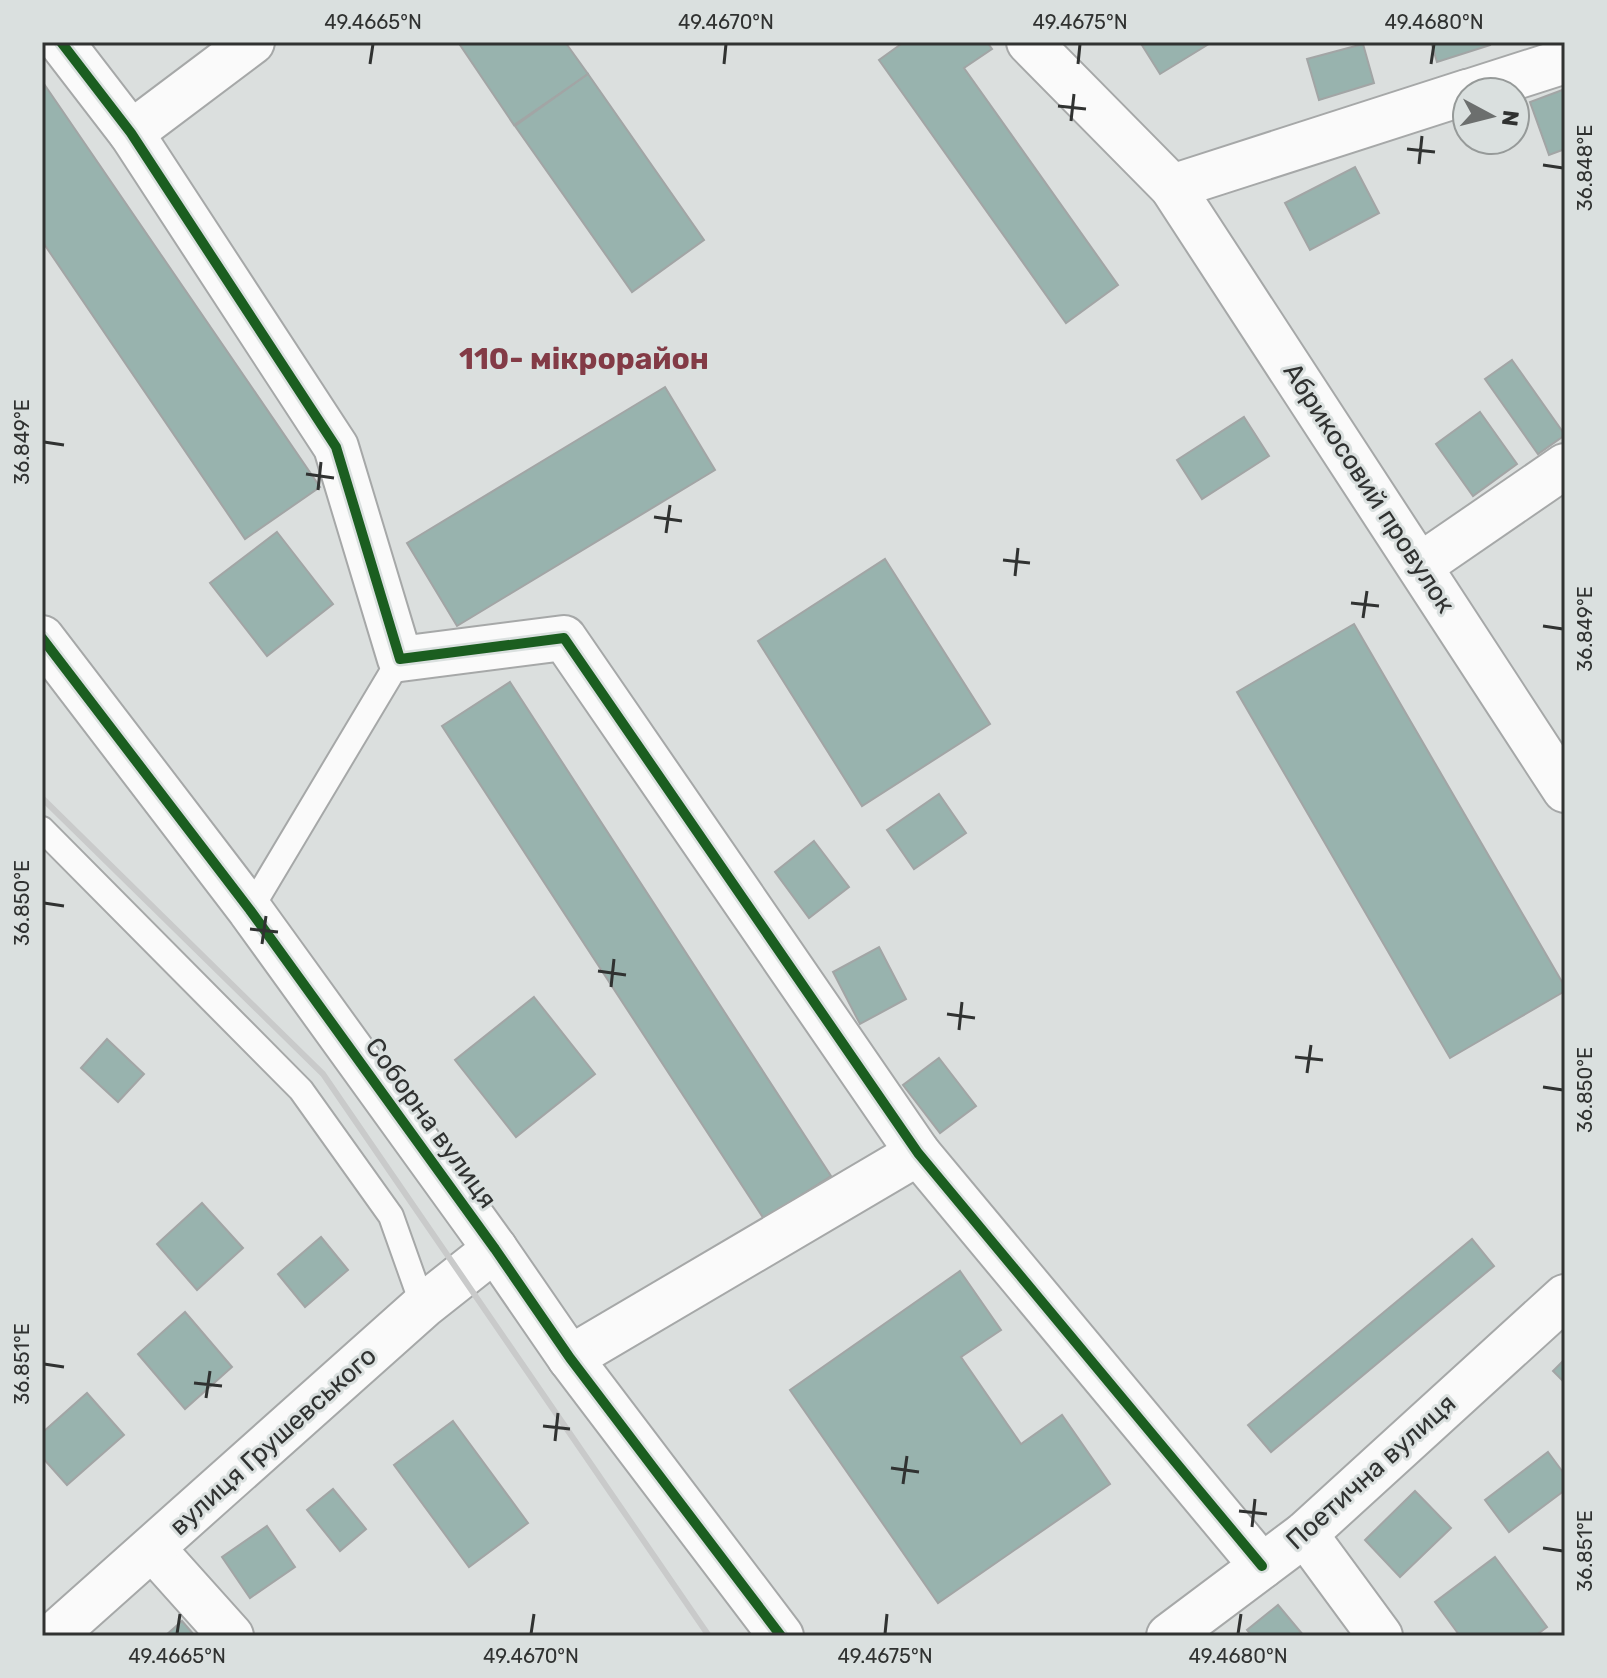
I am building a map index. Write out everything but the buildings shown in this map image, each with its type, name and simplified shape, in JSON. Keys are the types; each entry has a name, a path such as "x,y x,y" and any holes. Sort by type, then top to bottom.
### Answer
{"street":[{"path":"61,42 131,133 336,447 400,659 564,638 918,1153 1262,1566"},
{"path":"131,133 252,42"},
{"name":"Абрикосовий провулок","path":"1029,42 1172,187 1565,790"},
{"path":"1518,76 1565,61"},
{"path":"1172,187 1451,97"},
{"path":"1421,565 1565,466"},
{"name":"Соборна вулиця","path":"42,638 250,910 570,1358 781,1636"},
{"path":"570,1358 918,1153"},
{"name":"вулиця Грушевського","path":"53,1636 423,1306 495,1249"},
{"name":"Поетична вулиця","path":"1169,1636 1305,1534 1565,1297"},
{"path":"1305,1534 1380,1636"},
{"path":"153,1549 231,1636"}],"lane":[{"path":"250,910 400,659"},
{"path":"42,829 301,1090 391,1216 423,1306"}],"railway":[{"path":"42,798 323,1074 709,1636"}],"cycle path":[{"path":"61,42 131,133 336,447 400,659 564,638 918,1153 1262,1566"},
{"path":"42,638 250,910 570,1358 781,1636"}],"district":[{"name":"110- мікрорайон","path":"584,359"}]}
